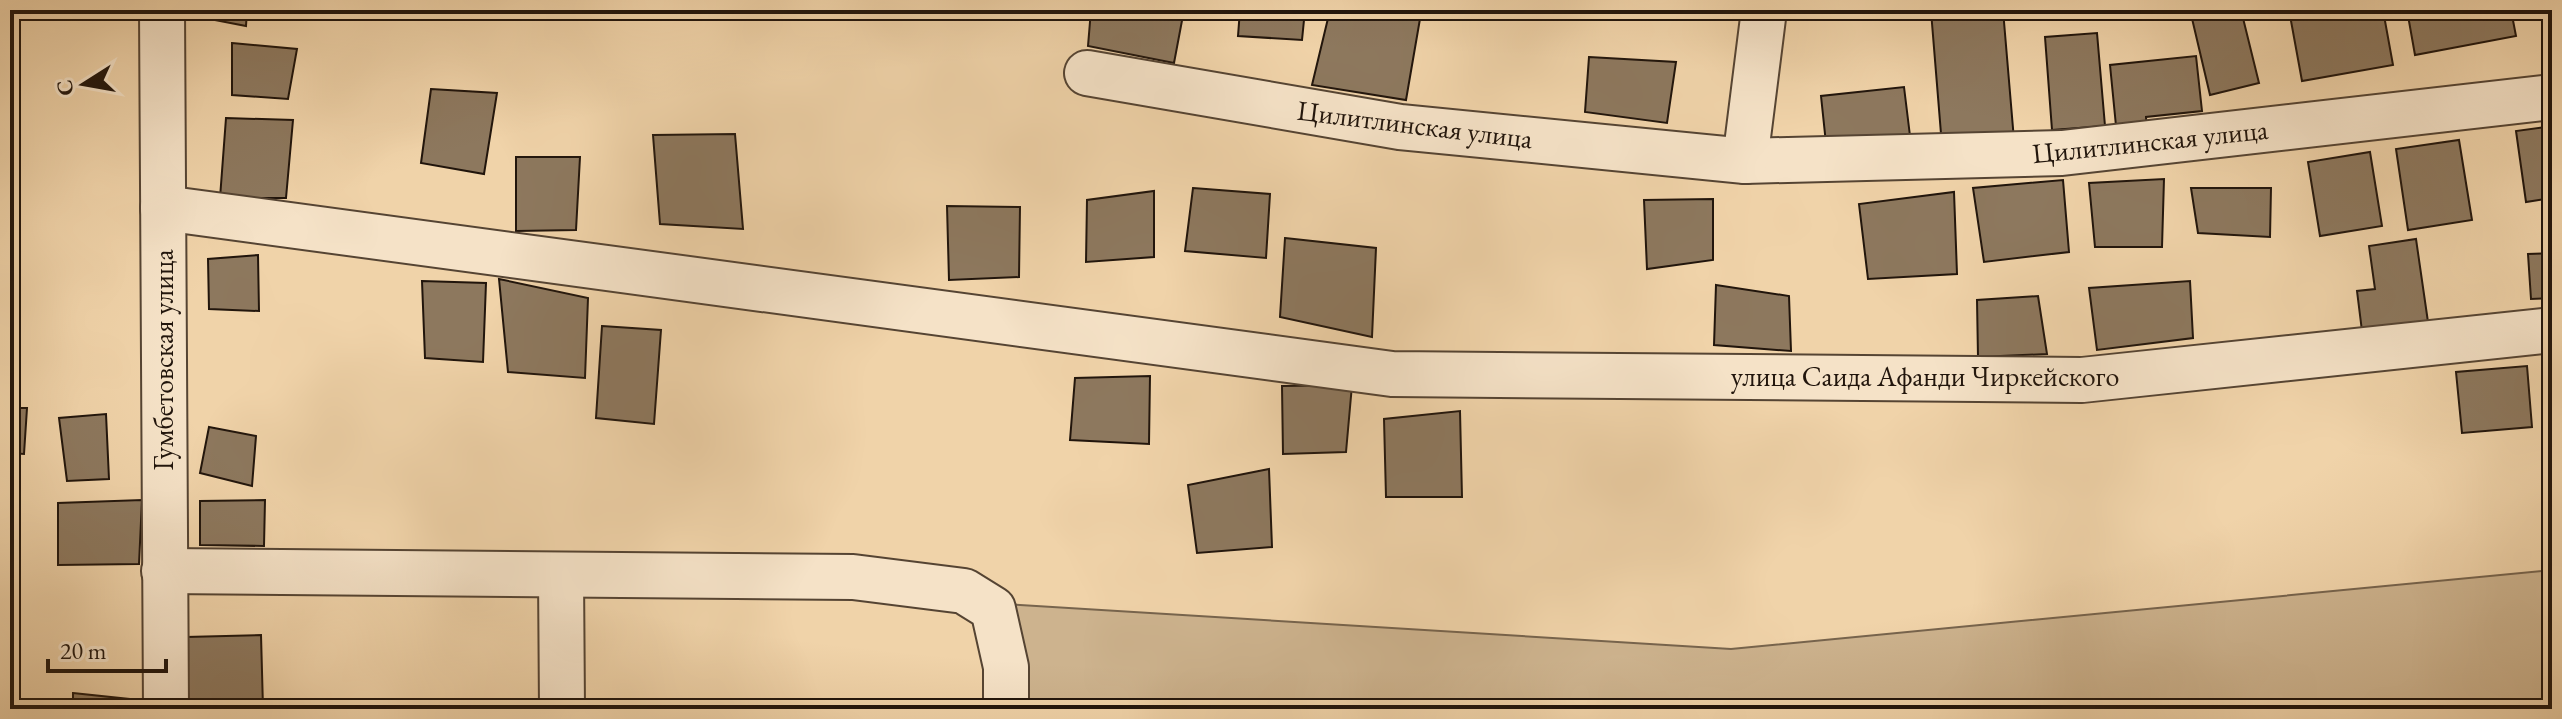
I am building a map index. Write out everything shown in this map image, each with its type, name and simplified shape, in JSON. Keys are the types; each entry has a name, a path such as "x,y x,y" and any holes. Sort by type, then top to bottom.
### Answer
{"street":[{"name":"Гумбетовская улица","path":"162,10 166,709"},
{"path":"1745,161 1764,10"},
{"name":"Цилитлинская улица","path":"1087,73 1400,127 1745,161 2062,153 2552,97"},
{"name":"улица Саида Афанди Чиркейского","path":"163,208 1392,374 2082,380 2552,330"},
{"path":"164,571 853,577 964,591 993,609 1006,667 1006,709"},
{"path":"561,575 562,709"}],"shaded area":[{"path":"2552,570 2552,709 999,709 989,603 1731,649"}],"building":[{"path":"195,10 247,10 246,26 194,16"},
{"path":"1091,10 1184,10 1174,63 1088,46"},
{"path":"1240,10 1305,10 1302,40 1238,36"},
{"path":"1330,10 1403,10 1421,13 1406,100 1312,85"},
{"path":"2003,10 2014,140 1942,146 1931,11"},
{"path":"2190,10 2241,10 2259,83 2210,95"},
{"path":"2289,10 2383,10 2393,65 2302,81"},
{"path":"2407,10 2511,10 2516,36 2415,55"},
{"path":"2097,33 2105,126 2052,130 2045,37"},
{"path":"232,43 297,49 288,99 232,95"},
{"path":"2196,56 2202,111 2146,117 2147,133 2117,136 2110,65"},
{"path":"1589,57 1676,62 1667,123 1585,112"},
{"path":"1904,87 1911,144 1827,153 1821,96"},
{"path":"431,89 497,93 484,174 421,163"},
{"path":"226,118 293,120 286,198 220,198"},
{"path":"2552,126 2552,198 2526,202 2516,131"},
{"path":"735,134 743,229 660,224 653,135"},
{"path":"2459,140 2472,220 2408,230 2396,149"},
{"path":"2370,152 2382,226 2320,236 2308,162"},
{"path":"516,157 580,157 576,230 516,231"},
{"path":"2164,179 2162,247 2095,247 2089,183"},
{"path":"2063,180 2069,252 1984,262 1973,188"},
{"path":"1193,188 1270,194 1266,258 1185,251"},
{"path":"2191,188 2271,188 2270,237 2198,233"},
{"path":"1154,191 1154,257 1086,262 1087,200"},
{"path":"1954,192 1957,274 1868,279 1859,204"},
{"path":"1713,199 1713,260 1647,269 1644,200"},
{"path":"947,206 1020,207 1019,277 949,280"},
{"path":"1285,238 1376,248 1372,337 1280,317"},
{"path":"2416,239 2428,322 2362,331 2357,291 2375,289 2369,246"},
{"path":"2552,253 2552,298 2531,299 2528,254"},
{"path":"258,255 259,311 209,309 208,259"},
{"path":"499,279 588,298 585,378 508,372"},
{"path":"422,281 486,283 483,362 425,358"},
{"path":"2190,281 2193,338 2097,350 2089,288"},
{"path":"1716,285 1789,296 1791,351 1714,345"},
{"path":"2038,296 2047,354 1978,357 1977,300"},
{"path":"602,326 661,330 654,424 596,418"},
{"path":"2527,366 2532,427 2462,433 2456,372"},
{"path":"1150,376 1149,444 1070,440 1075,378"},
{"path":"1352,385 1346,452 1283,454 1282,386"},
{"path":"10,408 27,408 24,454 10,453"},
{"path":"1460,411 1462,497 1386,497 1384,419"},
{"path":"106,414 109,479 67,481 59,418"},
{"path":"209,427 256,436 252,486 200,473"},
{"path":"1269,469 1272,547 1197,553 1188,485"},
{"path":"142,500 139,564 58,565 58,503"},
{"path":"265,500 264,546 200,545 200,501"},
{"path":"261,635 263,708 189,709 186,637"},
{"path":"73,693 129,699 128,709 73,709"}]}
